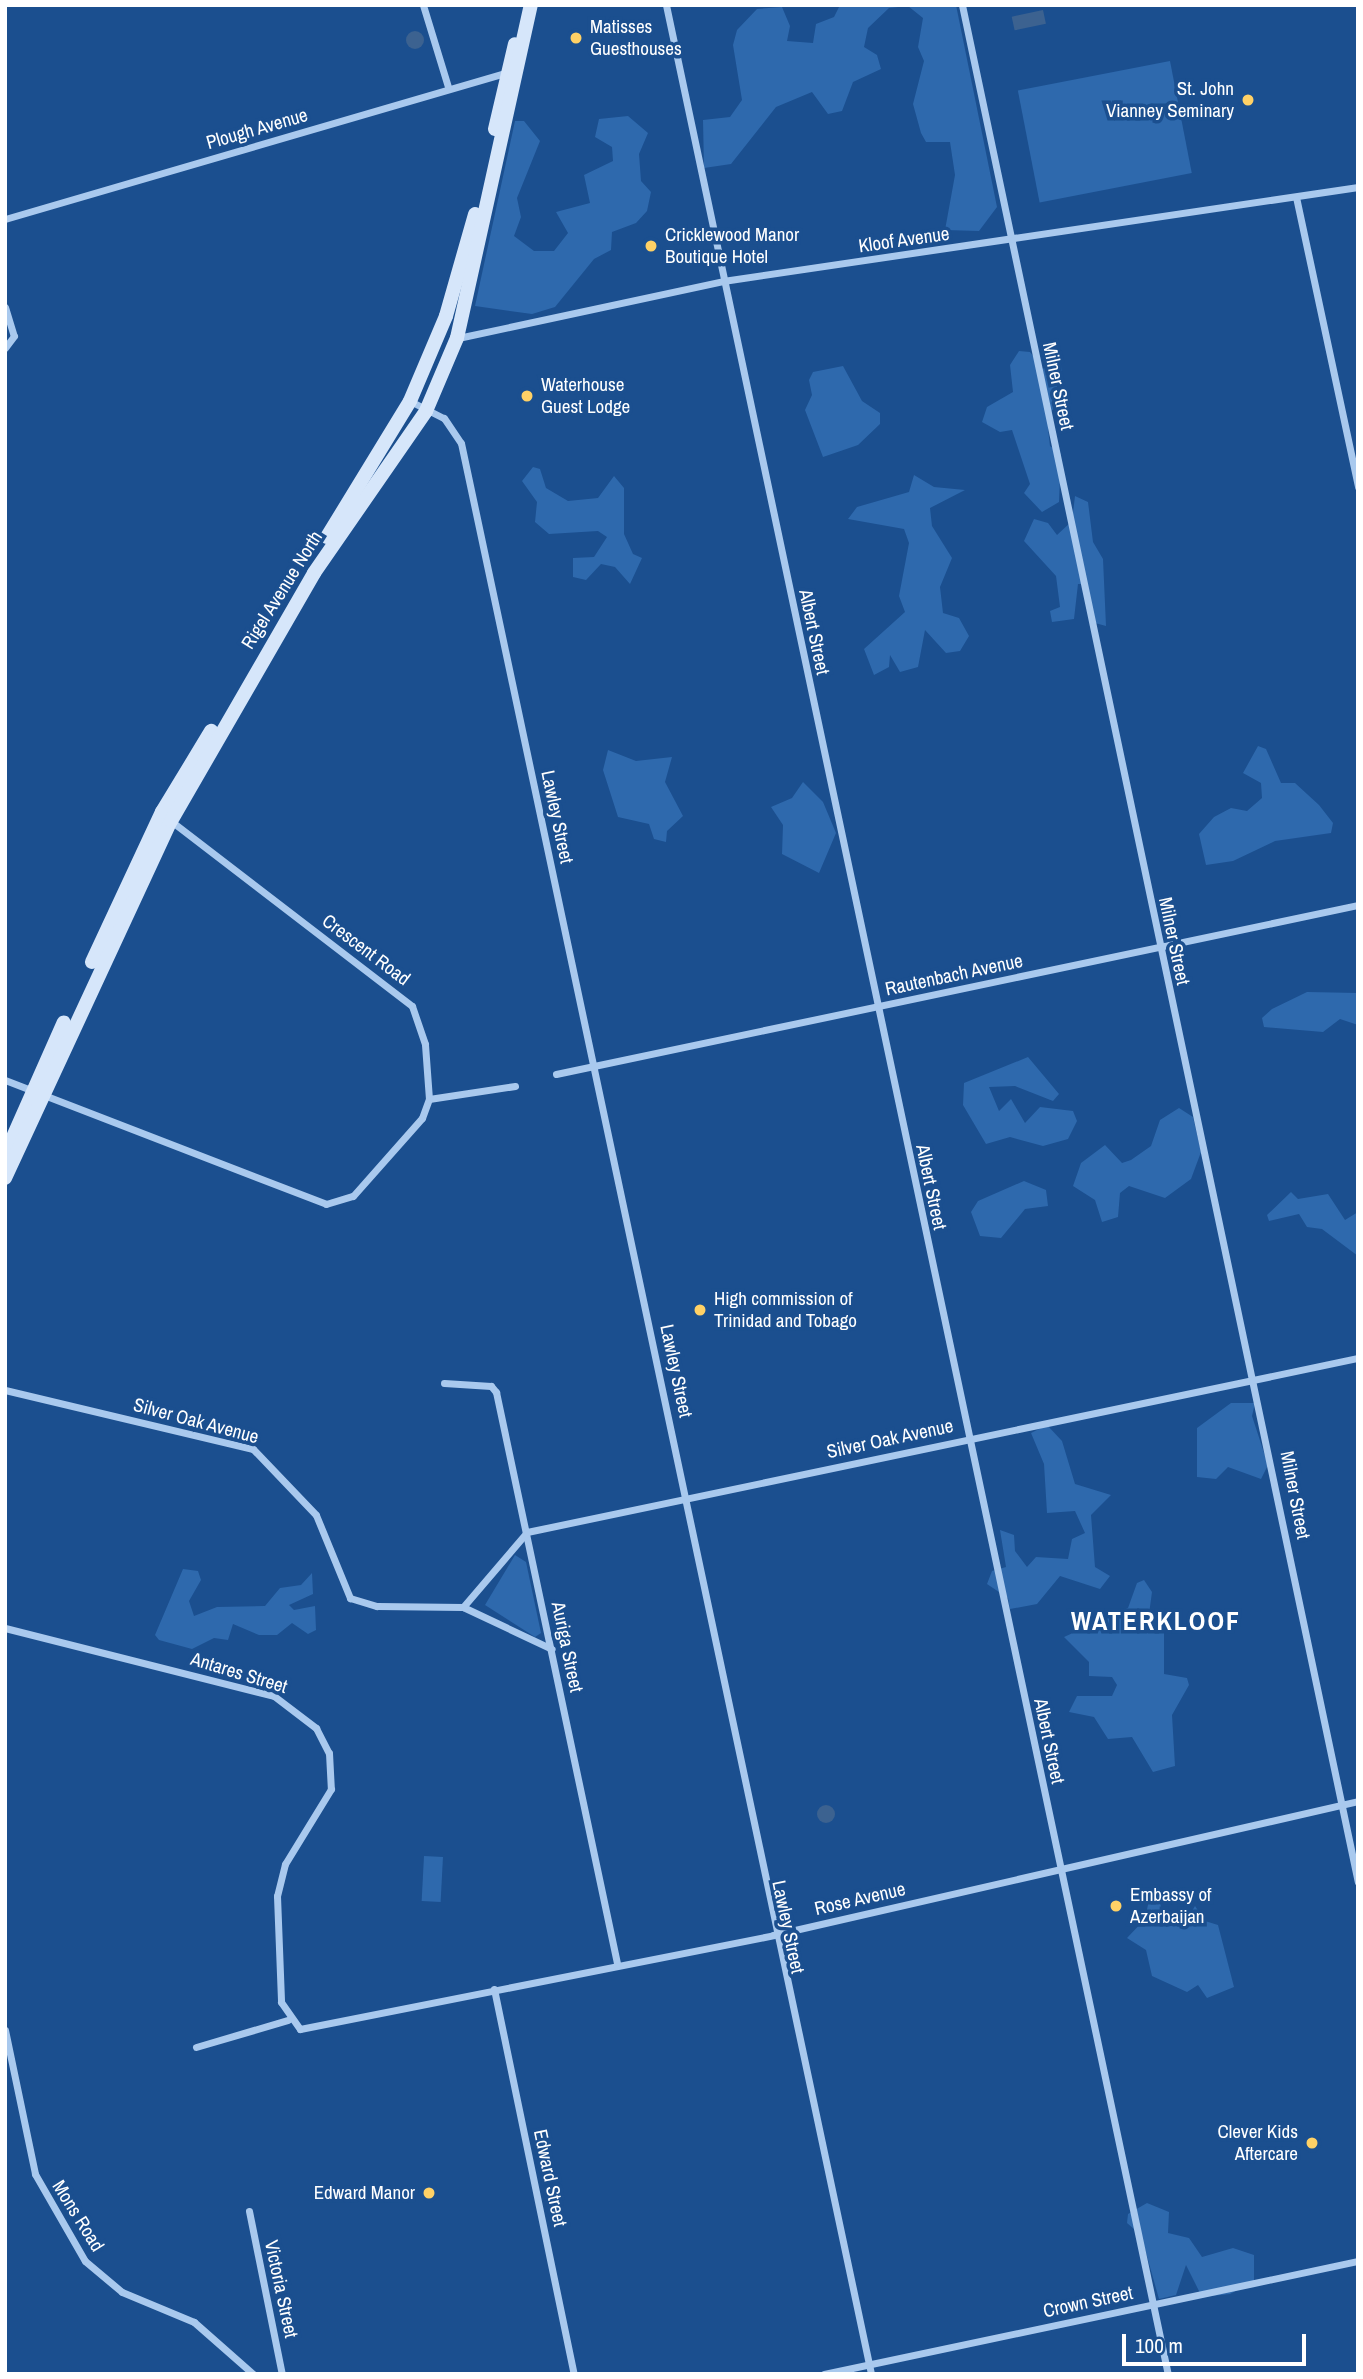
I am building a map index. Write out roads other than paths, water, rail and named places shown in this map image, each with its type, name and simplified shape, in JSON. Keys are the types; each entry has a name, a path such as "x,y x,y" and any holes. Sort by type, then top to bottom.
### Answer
{"main road":[{"name":"Rigel Avenue North","path":"167,816 314,573 426,411 457,338 513,73 524,5"},
{"name":"Rigel Avenue North","path":"5,1155 38,1093 167,816 410,401 446,316 531,5"},
{"path":"428,357 457,338 446,316"},
{"name":"Rigel Avenue North","path":"5,1178 38,1093"}],"street":[{"path":"423,5 448,88"},
{"name":"Albert Street","path":"666,5 1168,2374"},
{"name":"Milner Street","path":"962,5 1159,947 1255,1381 1358,1882"},
{"name":"Plough Avenue","path":"5,219 448,88 513,73"},
{"name":"Kloof Avenue","path":"457,338 723,281 1012,241 1358,187"},
{"path":"1296,197 1358,487"},
{"path":"5,307 14,336 5,348"},
{"name":"Lawley Street","path":"410,401 450,424 461,443 687,1498 774,1936 871,2374"},
{"name":"Crescent Road","path":"167,816 412,1006 425,1044 429,1098"},
{"name":"Rautenbach Avenue","path":"556,1074 1358,905"},
{"path":"5,1080 335,1205 353,1196 408,1137 429,1098 515,1086"},
{"name":"Silver Oak Avenue","path":"527,1532 1358,1358"},
{"name":"Auriga Street","path":"444,1382 495,1390 617,1963"},
{"name":"Silver Oak Avenue","path":"5,1390 253,1449 316,1515 350,1598 377,1606 463,1607 552,1649"},
{"path":"463,1607 527,1532"},
{"name":"Antares Street","path":"5,1629 275,1696 316,1728 329,1753 331,1789 278,1884 280,1995 288,2020"},
{"name":"Rose Avenue","path":"288,2020 306,2029 617,1963 774,1936 1358,1801"},
{"name":"Edward Street","path":"494,1989 575,2374"},
{"path":"196,2047 288,2020"},
{"name":"Mons Road","path":"5,2030 35,2174 85,2261 122,2292 194,2322 253,2374"},
{"name":"Victoria Street","path":"249,2211 282,2374"},
{"name":"Crown Street","path":"824,2374 1358,2261"}],"place":[{"name":"Matisses Guesthouses","path":"576,38"},
{"name":"St. John Vianney Seminary","path":"1248,100"},
{"name":"Cricklewood Manor Boutique Hotel","path":"651,246"},
{"name":"Waterhouse Guest Lodge","path":"527,396"},
{"name":"High commission of Trinidad and Tobago","path":"700,1310"},
{"name":"Embassy of Azerbaijan","path":"1116,1906"},
{"name":"Clever Kids Aftercare","path":"1312,2143"},
{"name":"Edward Manor","path":"429,2193"}],"district":[{"name":"WATERKLOOF","path":"1156,1621"}]}
